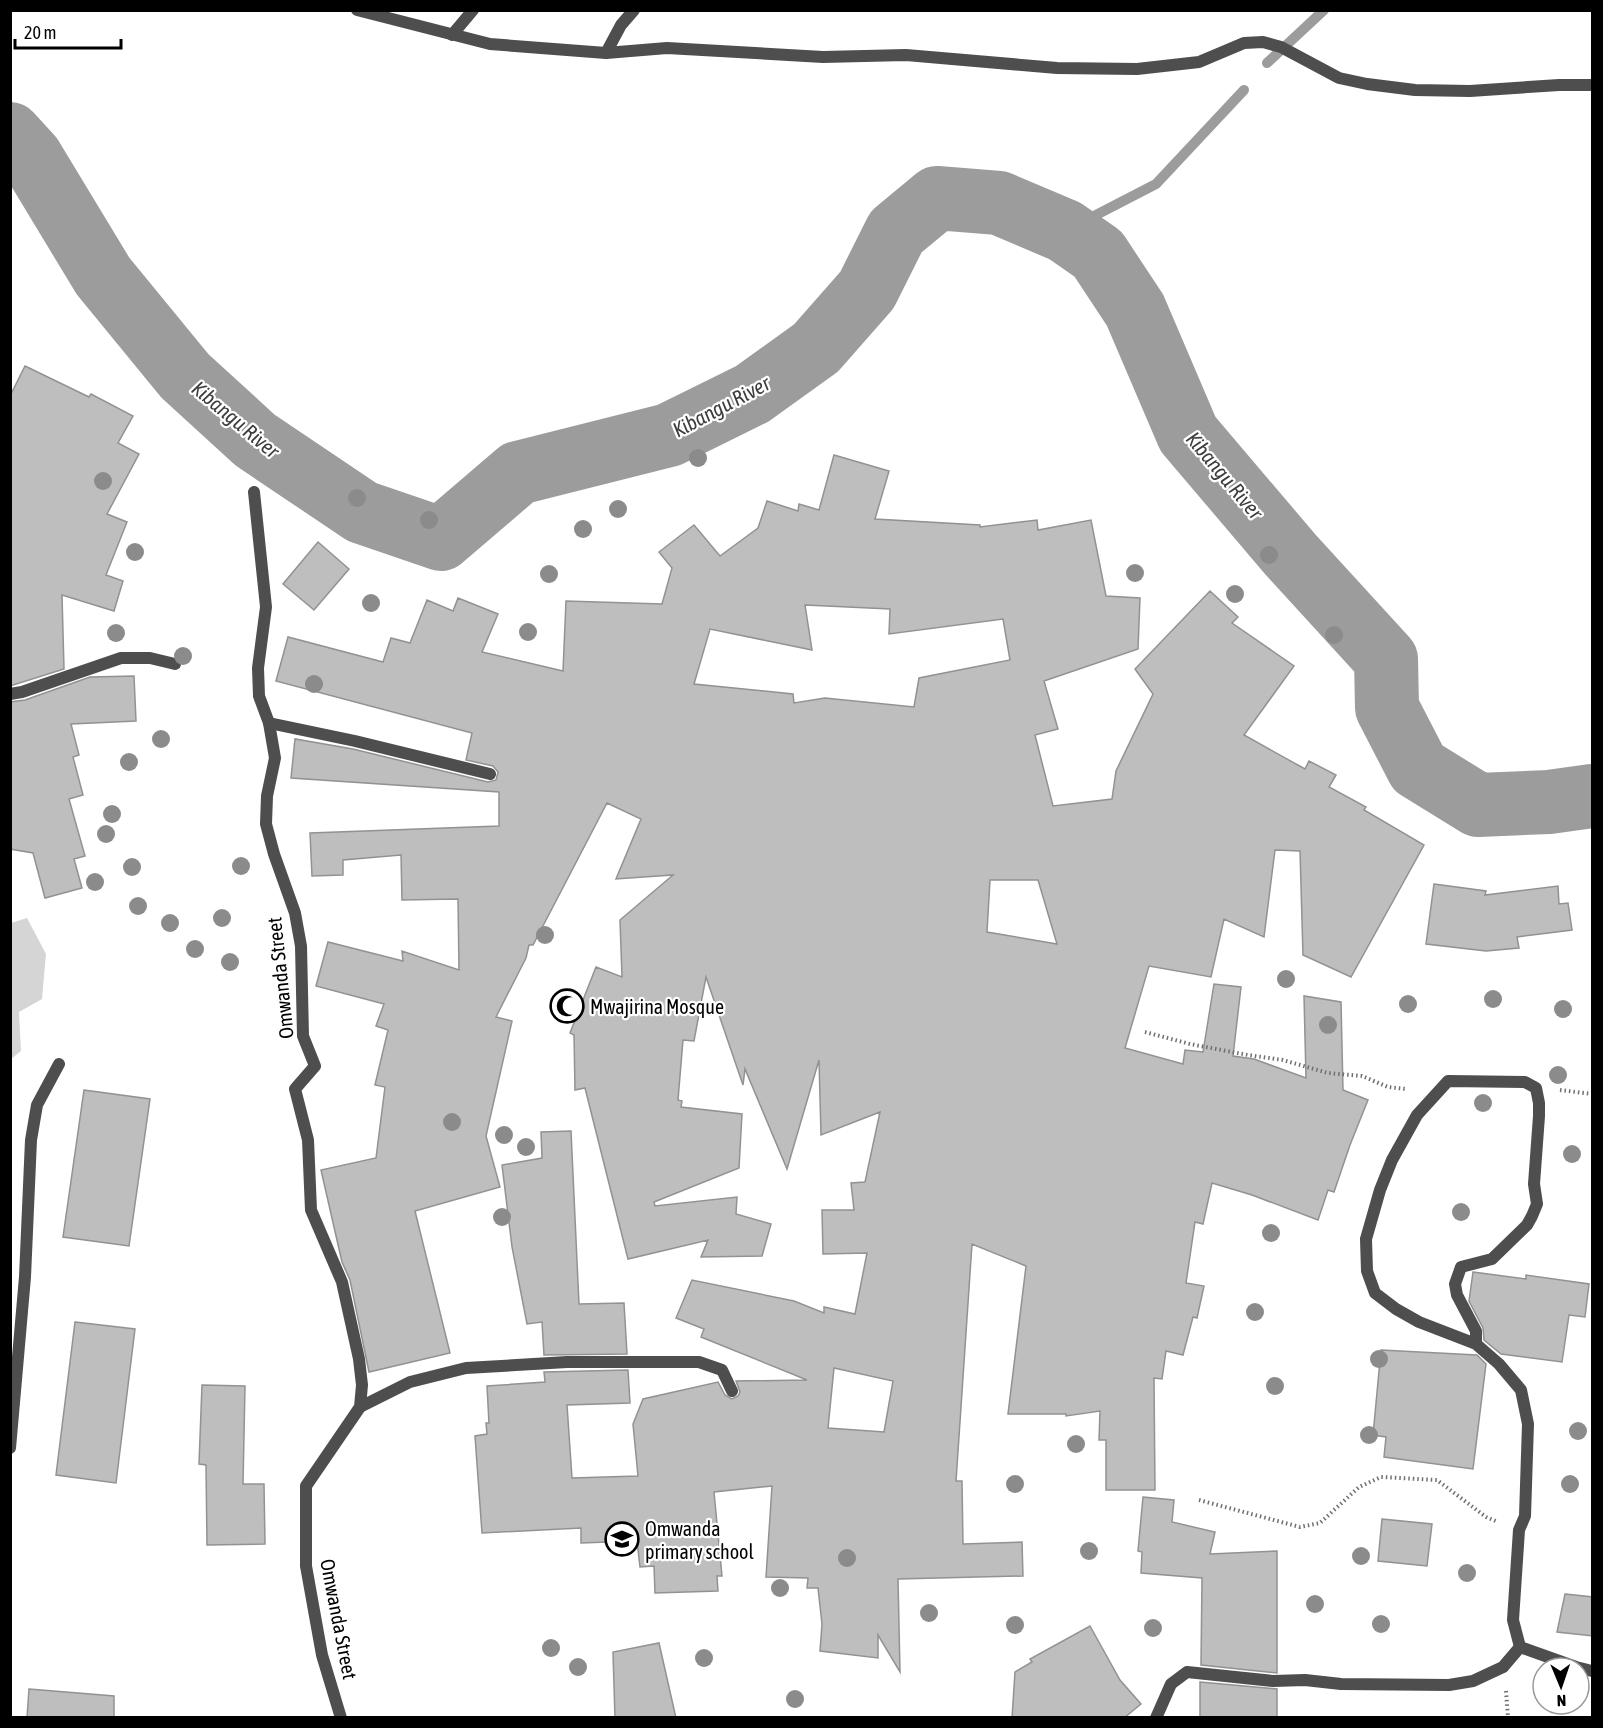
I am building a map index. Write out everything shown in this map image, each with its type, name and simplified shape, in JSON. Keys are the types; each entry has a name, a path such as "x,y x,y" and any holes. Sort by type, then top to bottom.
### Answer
{"street":[{"path":"357,10 490,44 606,53 667,48 823,57 906,55 1057,68 1137,69 1199,62 1244,43 1263,42 1281,47 1339,78 1367,84 1415,90 1470,91 1593,85"},
{"path":"452,35 473,10"},
{"path":"606,53 621,25 634,10"},
{"name":"Omwanda Street","path":"254,492 266,607 258,668 259,696 269,723 275,758 267,796 266,824 295,913 301,946 303,1036 315,1066 295,1089 308,1140 311,1210 342,1282 359,1359 362,1385 360,1407 306,1486 306,1566 322,1655 341,1718"},
{"path":"10,694 121,658 150,658 175,664"},
{"path":"269,723 490,774"},
{"path":"10,1448 25,1277 31,1140 37,1105 59,1064"},
{"path":"1476,1344 1476,1331 1457,1295 1455,1284 1461,1267 1492,1259 1527,1225 1537,1204 1534,1184 1539,1103 1536,1088 1525,1082 1448,1081 1417,1115 1392,1160 1365,1239 1367,1271 1374,1293 1419,1322 1476,1344 1499,1364 1521,1390 1528,1424 1529,1445 1525,1516 1518,1530 1513,1620 1520,1647"},
{"path":"360,1407 410,1382 465,1368 567,1362 699,1362 722,1370 732,1391"},
{"path":"1520,1647 1593,1671"},
{"path":"1156,1718 1171,1684 1187,1672 1273,1681 1449,1685 1473,1682 1503,1667 1520,1647"}],"path":[{"path":"1146,1032 1190,1044 1283,1060 1328,1073 1362,1076 1388,1087 1408,1090 1448,1081"},
{"path":"1199,1500 1300,1527 1320,1523 1359,1487 1381,1477 1437,1480 1486,1517 1518,1530"}],"shaded area":[{"path":"27,918 46,954 42,999 19,1012 21,1051 11,1059 11,923"}],"building":[{"path":"25,366 89,397 91,394 133,416 118,443 139,454 107,514 127,522 106,575 123,581 114,611 62,595 64,669 10,686 10,396"},
{"path":"834,455 889,471 875,519 980,525 980,527 1037,520 1038,530 1091,520 1106,596 1140,598 1138,649 1044,681 1058,729 1035,735 1053,806 1112,799 1116,771 1153,694 1135,669 1210,591 1238,617 1232,623 1294,666 1244,735 1305,769 1309,761 1336,775 1329,787 1366,807 1364,810 1424,845 1351,977 1303,955 1300,851 1275,850 1264,937 1224,919 1211,977 1149,966 1125,1048 1183,1064 1185,1050 1203,1052 1214,984 1241,987 1233,1056 1254,1059 1306,1078 1304,996 1341,1002 1343,1090 1368,1100 1334,1192 1328,1190 1318,1220 1252,1195 1212,1183 1203,1224 1195,1222 1186,1283 1204,1286 1197,1318 1193,1317 1183,1355 1166,1351 1162,1379 1154,1378 1155,1490 1106,1490 1106,1440 1099,1440 1100,1411 1066,1416 1066,1414 1008,1414 1026,1266 972,1244 956,1481 962,1481 963,1544 1022,1542 1023,1576 898,1579 900,1672 878,1635 878,1658 820,1651 822,1624 818,1588 807,1588 808,1578 766,1577 772,1486 714,1492 722,1576 717,1576 718,1591 655,1593 654,1566 640,1567 637,1541 581,1543 581,1528 482,1533 475,1436 487,1434 486,1423 489,1423 487,1386 545,1382 544,1372 628,1370 630,1403 567,1405 572,1478 638,1476 633,1424 643,1399 718,1382 725,1395 732,1399 740,1392 736,1381 807,1380 701,1337 704,1329 676,1318 692,1280 794,1301 824,1313 824,1307 855,1314 867,1253 823,1254 822,1210 854,1210 851,1183 865,1182 880,1112 821,1135 819,1060 787,1169 745,1069 743,1085 706,977 694,1041 683,1040 678,1100 682,1101 681,1107 742,1114 739,1168 654,1202 655,1206 737,1197 736,1214 771,1224 762,1256 701,1257 708,1240 628,1259 585,1088 575,1090 574,1035 570,1033 596,967 622,977 620,920 673,875 616,879 641,819 607,803 533,945 529,945 526,958 496,1017 512,1021 486,1136 500,1187 415,1211 450,1353 369,1372 350,1280 342,1262 321,1170 376,1158 385,1087 375,1085 388,1030 376,1026 384,1004 316,986 328,942 403,961 402,951 459,970 458,899 402,900 401,855 343,860 343,875 312,876 310,833 499,826 499,792 291,778 295,739 353,749 488,782 496,780 498,772 493,766 466,760 472,733 276,681 288,637 383,662 391,638 410,643 427,600 453,611 458,598 498,614 482,652 563,671 566,601 662,604 672,568 659,552 694,525 720,556 758,528 767,501 798,511 799,504 819,510","holes":["805,605 890,609 889,634 1003,619 1010,660 919,678 914,707 825,698 794,703 793,694 694,684 710,629 812,650","990,880 1038,880 1057,944 987,932","834,1368 893,1381 884,1432 828,1428"]},
{"path":"318,542 349,569 314,610 283,584"},
{"path":"134,676 136,721 71,724 79,755 73,757 83,795 69,799 85,856 74,859 82,888 45,898 33,853 10,849 10,702 25,700 90,677"},
{"path":"1434,884 1486,891 1485,895 1558,886 1559,904 1568,903 1572,930 1517,937 1519,948 1486,951 1426,944"},
{"path":"84,1090 150,1099 129,1246 63,1237"},
{"path":"571,1131 579,1304 624,1303 627,1354 544,1355 542,1322 527,1324 512,1247 502,1165 542,1158 541,1132"},
{"path":"1473,1272 1526,1279 1526,1275 1589,1284 1585,1317 1569,1315 1562,1362 1501,1354 1484,1340 1483,1328 1469,1301"},
{"path":"75,1322 135,1329 116,1483 56,1475"},
{"path":"1381,1350 1477,1355 1486,1364 1473,1469 1384,1457 1386,1437 1373,1435"},
{"path":"202,1385 245,1386 243,1484 264,1484 265,1544 207,1545 206,1465 199,1464"},
{"path":"1143,1497 1174,1500 1172,1522 1215,1532 1210,1554 1277,1551 1277,1673 1201,1665 1202,1578 1141,1573 1142,1552 1138,1551"},
{"path":"1382,1519 1432,1524 1427,1566 1378,1561"},
{"path":"1565,1594 1593,1597 1593,1636 1557,1632"},
{"path":"1090,1626 1120,1680 1141,1704 1124,1718 1012,1718 1015,1672 1032,1662 1030,1659"},
{"path":"659,1643 676,1718 615,1718 613,1652"},
{"path":"1200,1682 1277,1689 1277,1718 1200,1718"},
{"path":"29,1689 114,1696 114,1718 27,1718"}],"waterway":[{"path":"1267,63 1324,10"},
{"path":"1065,231 1156,184 1244,90"},
{"name":"Kibangu River","path":"10,134 31,157 103,276 185,376 255,440 362,512 441,539 518,473 669,435 752,394 816,348 867,290 896,232 937,198 999,203 1065,231 1098,254 1135,310 1188,434 1290,554 1386,659 1387,708 1418,768 1478,805 1549,802 1592,796"}],"place":[{"name":"Mwajirina Mosque","path":"567,1006"},
{"name":"Omwanda primary school","path":"622,1539"}]}
